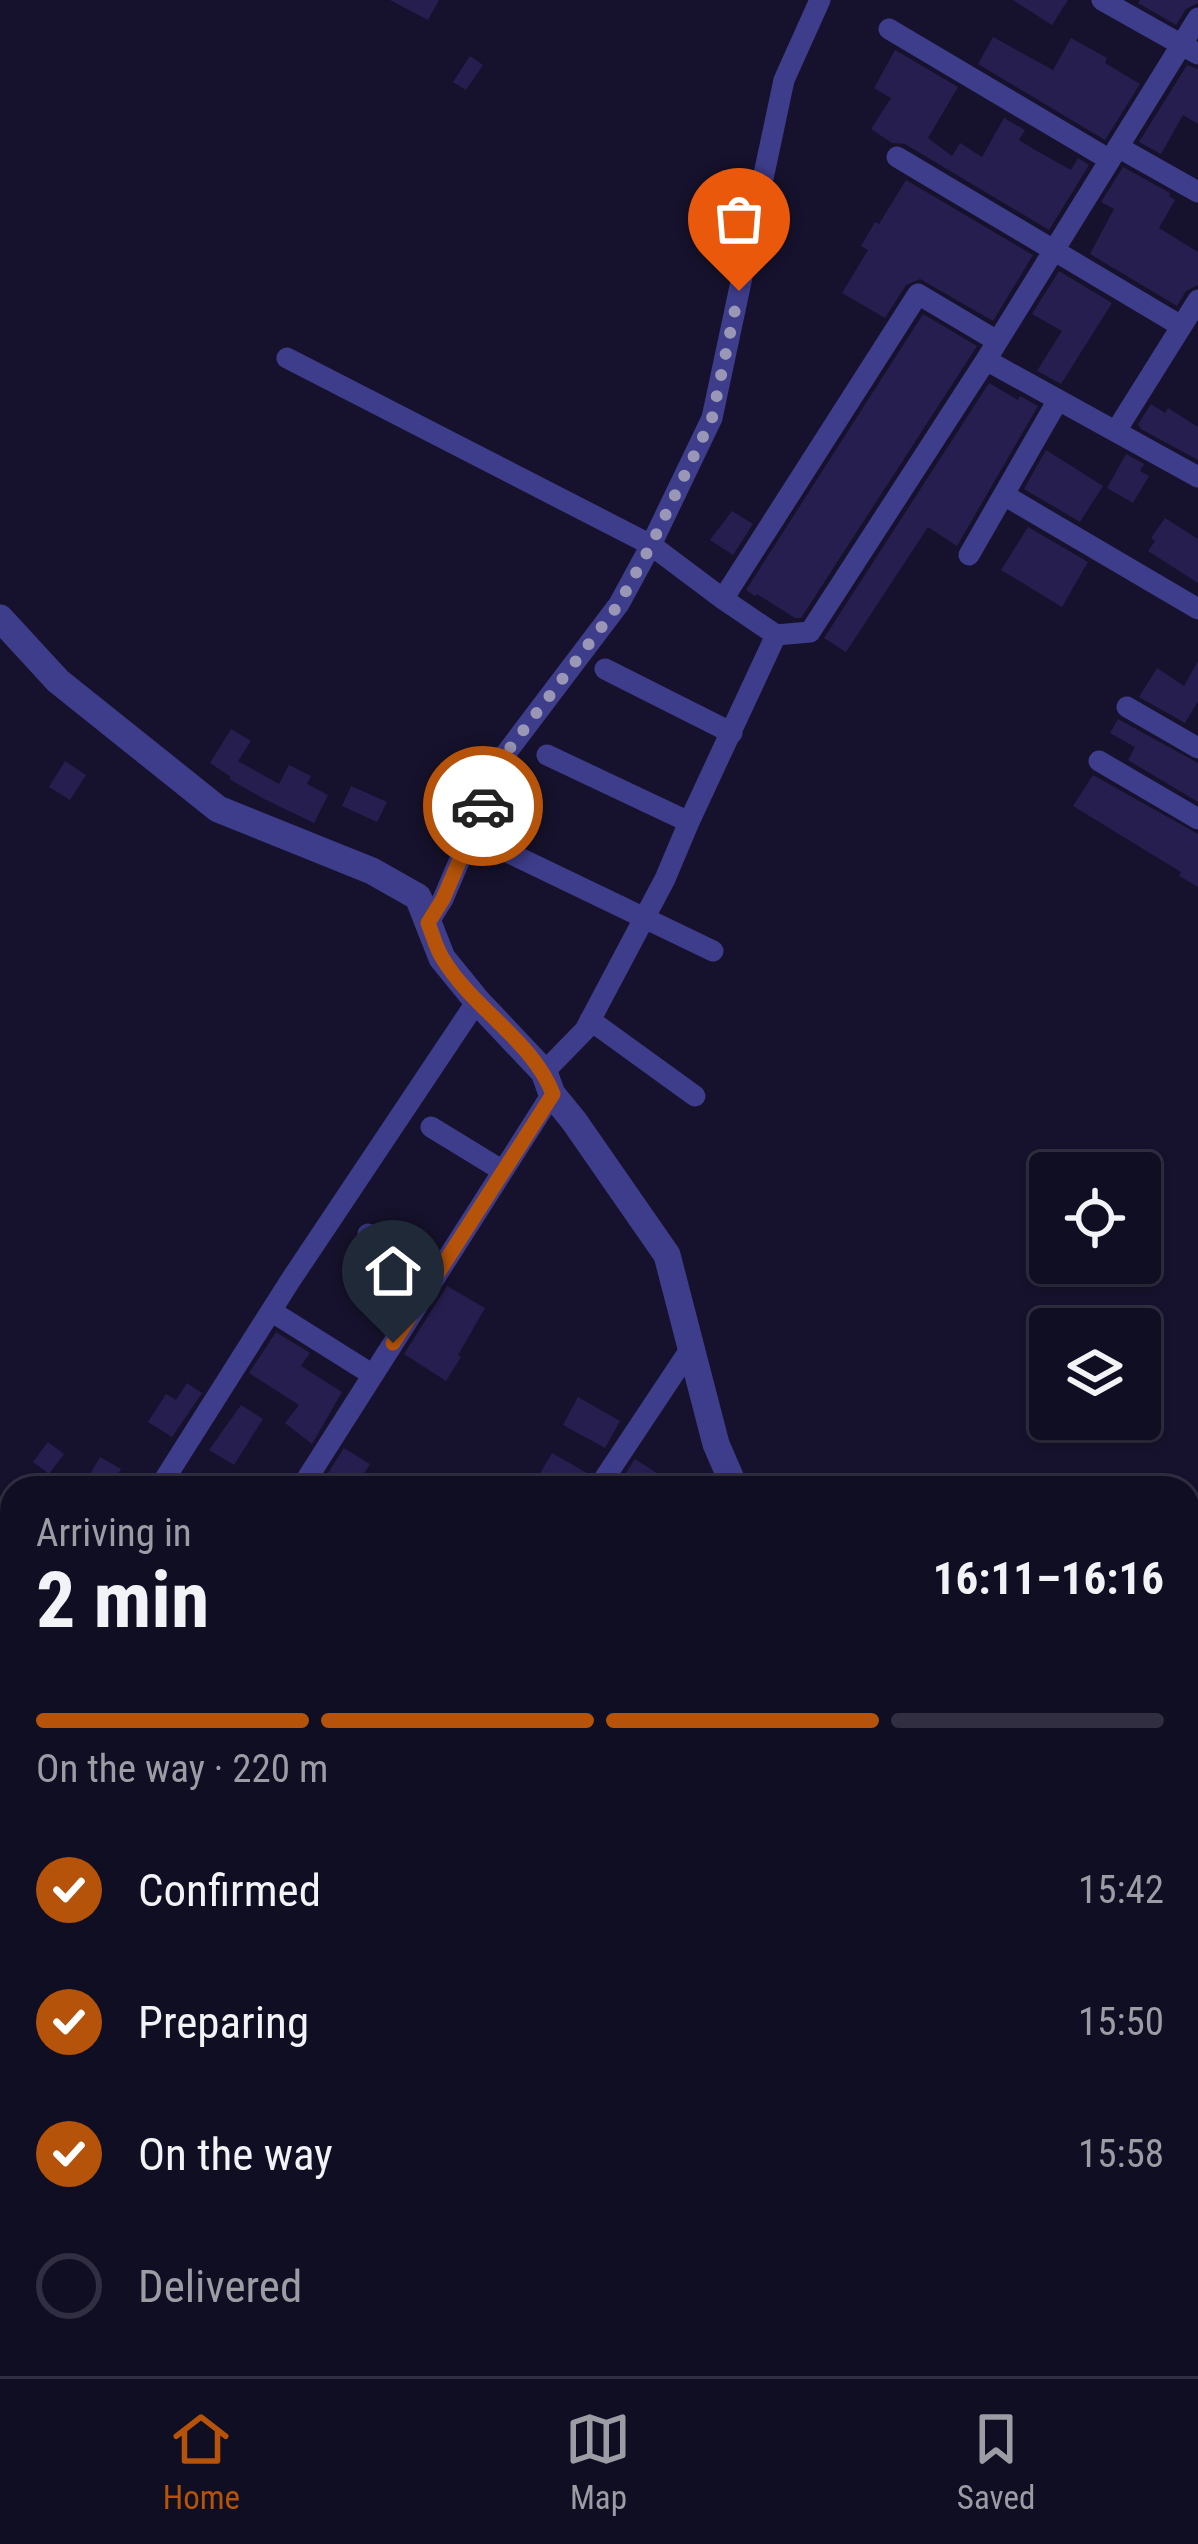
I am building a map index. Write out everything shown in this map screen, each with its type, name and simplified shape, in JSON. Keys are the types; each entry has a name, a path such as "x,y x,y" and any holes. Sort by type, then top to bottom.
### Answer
{"street":[{"path":"428,923 443,899 504,756 619,604 712,418 784,80 820,0"},
{"path":"1102,0 1190,49"},
{"path":"286,358 651,545 776,634 810,632 1114,153 1190,49 1198,18"},
{"path":"889,29 1114,153 1198,192"},
{"path":"897,157 1181,326"},
{"path":"723,599 918,294 1058,400 1198,477"},
{"path":"1116,431 1198,300"},
{"path":"970,554 1058,400"},
{"path":"1004,495 1198,609"},
{"path":"0,618 58,681 218,809 372,871 418,897 442,958 548,1083 667,1255 716,1444 730,1476"},
{"path":"309,1476 503,1171 548,1083 585,1030 665,879 776,634"},
{"path":"605,669 732,733"},
{"path":"1126,707 1198,748"},
{"path":"547,755 689,821"},
{"path":"1099,761 1198,820"},
{"path":"497,847 713,951"},
{"path":"167,1476 477,1001"},
{"path":"590,1020 695,1096"},
{"path":"430,1127 503,1171"},
{"path":"368,1234 434,1279"},
{"path":"271,1311 373,1376"},
{"path":"606,1476 691,1348"}],"building":[{"path":"390,0 439,0 428,20"},
{"path":"1013,0 1068,0 1052,25"},
{"path":"1138,3 1198,3 1186,9 1176,25"},
{"path":"993,37 1053,70 1071,38 1140,84 1105,140 978,64"},
{"path":"895,50 958,87 928,138 952,156 960,143 982,157 1004,118 1025,130 1019,140 1071,170 1078,158 1089,165 1049,230 905,144 892,143 871,129 891,98 874,88"},
{"path":"470,56 483,65 466,90 453,82"},
{"path":"1187,65 1198,69 1198,124 1183,115 1161,154 1139,142"},
{"path":"1123,167 1170,193 1175,200 1159,228 1198,252 1198,285 1186,291 1177,306 1090,254 1114,209 1101,202"},
{"path":"906,180 1033,255 993,321 920,279 906,285 885,318 842,293 868,250 861,246"},
{"path":"1059,271 1112,303 1061,384 1037,371 1062,331 1032,314"},
{"path":"923,314 977,346 801,618 795,618 746,590"},
{"path":"989,383 1038,406 957,546 928,527 846,652 824,638"},
{"path":"1151,404 1165,413 1168,408 1198,427 1198,460 1141,429 1138,424"},
{"path":"1046,450 1103,486 1080,522 1024,489"},
{"path":"1126,454 1144,464 1140,471 1149,476 1133,503 1107,488"},
{"path":"732,511 753,524 733,555 710,540"},
{"path":"1165,518 1198,539 1198,583 1148,551"},
{"path":"1028,527 1088,562 1062,607 1001,570"},
{"path":"1198,661 1198,701 1185,723 1139,697 1157,668 1184,686"},
{"path":"1118,719 1198,763 1198,802 1128,760 1135,747 1110,733"},
{"path":"231,729 251,741 238,761 279,784 289,765 311,776 307,784 328,795 314,823 229,779 210,763"},
{"path":"65,761 86,775 70,800 49,787"},
{"path":"1093,775 1198,834 1198,887 1073,806"},
{"path":"351,786 387,802 377,822 342,806"},
{"path":"447,1286 485,1308 446,1381 404,1354"},
{"path":"276,1332 310,1353 301,1366 342,1392 312,1444 285,1423 299,1405 249,1373"},
{"path":"187,1383 202,1393 172,1437 148,1422 166,1394 176,1400"},
{"path":"578,1397 620,1421 605,1448 563,1425"},
{"path":"241,1405 263,1419 234,1465 209,1450"},
{"path":"48,1442 64,1454 49,1474 33,1462"},
{"path":"344,1448 370,1464 362,1476 326,1476"},
{"path":"552,1453 589,1474 588,1476 539,1476"},
{"path":"100,1457 121,1469 117,1476 89,1476"},
{"path":"635,1459 661,1476 624,1476"}],"way so far":[{"path":"483,806 504,756 619,604 651,545 712,418 739,291"}],"route":[{"path":"393,1343 553,1094 544,1072 442,958 428,923 483,806"}]}
